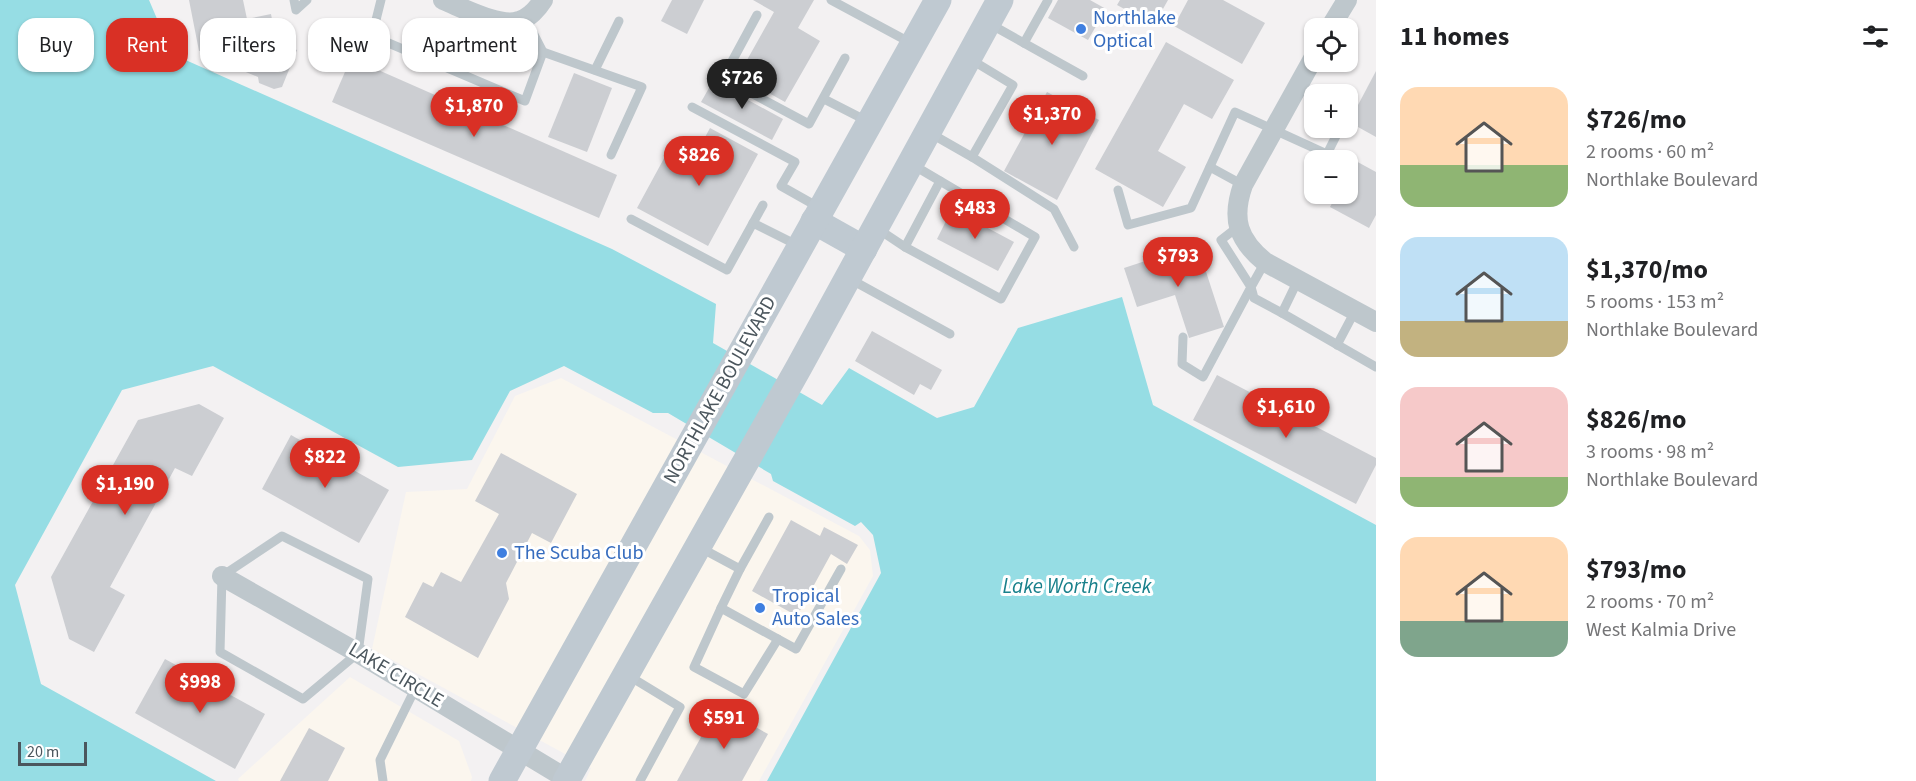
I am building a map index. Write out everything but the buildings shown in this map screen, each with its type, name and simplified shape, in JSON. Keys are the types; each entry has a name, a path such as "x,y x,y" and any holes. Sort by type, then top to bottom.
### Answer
{"main road":[{"name":"NORTHLAKE BOULEVARD","path":"502,781 938,0"},
{"path":"566,780 799,367 994,12"},
{"path":"818,215 870,238"}],"street":[{"path":"443,0 497,21 518,22 537,9 543,0"},
{"path":"1336,18 1347,0"},
{"path":"1305,72 1243,185 1238,202 1239,226 1251,251 1265,262 1376,322"},
{"name":"LAKE CIRCLE","path":"222,576 358,652 520,749 566,780"}],"lane":[{"path":"294,0 296,10 308,0"},
{"path":"381,0 372,36 525,101 543,52"},
{"path":"831,0 913,44"},
{"path":"1024,43 1048,0"},
{"path":"994,12 1024,43 1083,76"},
{"path":"757,15 723,78 809,124 845,58"},
{"path":"525,17 543,52 642,87 611,155"},
{"path":"595,70 619,21"},
{"path":"968,58 1013,85 972,157"},
{"path":"824,99 869,123"},
{"path":"692,106 795,162 781,186 818,215"},
{"path":"1118,190 1128,225 1191,208 1235,112 1313,150"},
{"path":"928,132 1054,209 1074,247"},
{"path":"870,238 905,247 1001,299 1035,237 911,164"},
{"path":"1210,166 1243,185"},
{"path":"905,247 940,181"},
{"path":"631,219 727,270 763,206"},
{"path":"753,223 800,246"},
{"path":"1239,226 1221,240 1251,287 1254,298 1376,366"},
{"path":"1183,337 1182,364 1203,377 1265,262"},
{"path":"848,278 950,334"},
{"path":"1282,313 1298,280"},
{"path":"1337,345 1355,310"},
{"path":"769,517 740,569 694,667 744,694 778,639"},
{"path":"282,536 368,579 358,652 303,699 220,652 222,576 282,536"},
{"path":"697,546 740,569"},
{"path":"721,608 796,649 841,569"},
{"path":"626,674 680,706 640,781"},
{"path":"383,781 380,760 416,687"}],"shaded area":[{"path":"561,378 859,536 870,550 873,576 759,781 585,781 591,768 372,649 406,492 467,489 515,396"},
{"path":"350,677 459,741 472,777 471,781 239,781 238,779"}],"water":[{"name":"Lake Worth Creek","path":"0,0 149,0 157,18 106,18 106,72 188,72 188,61 200,66 200,72 213,72 612,249 716,304 713,343 822,405 849,368 937,418 974,407 1018,328 1122,297 1153,405 1376,525 1376,781 767,781 881,573 873,535 861,522 855,526 773,481 771,474 668,413 653,413 564,366 510,391 472,460 398,467 213,366 122,390 15,585 41,684 216,781 0,781"}],"place":[{"name":"Northlake Optical","path":"1081,29"},
{"name":"The Scuba Club","path":"502,553"},
{"name":"Tropical Auto Sales","path":"760,608"}]}
